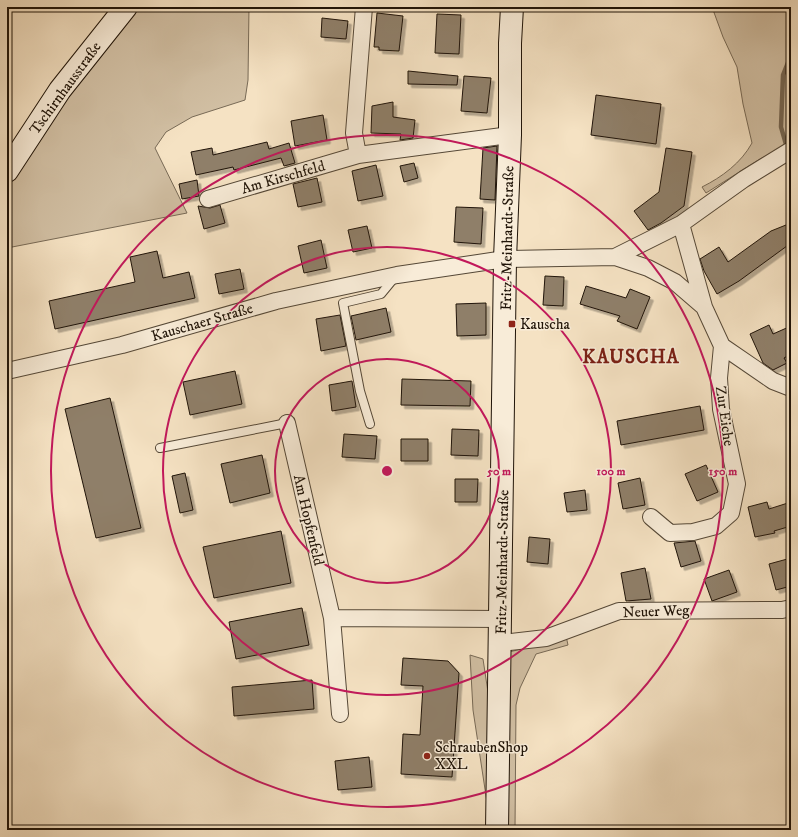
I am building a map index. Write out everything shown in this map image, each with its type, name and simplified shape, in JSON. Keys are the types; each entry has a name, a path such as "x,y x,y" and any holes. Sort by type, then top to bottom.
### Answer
{"street":[{"name":"Tschirnhausstraße","path":"7,171 60,90 126,7"},
{"path":"358,155 354,133 364,7"},
{"name":"Fritz-Meinhardt-Straße","path":"497,830 502,619 505,259 510,135 510,43 512,7"},
{"name":"Am Kirschfeld","path":"208,199 358,155 510,135"},
{"path":"615,257 681,224 744,179 788,151"},
{"path":"681,224 704,307 722,346 773,381 791,388"},
{"path":"505,259 615,257 648,268 675,282 704,307"},
{"name":"Kauschaer Straße","path":"7,370 122,345 276,301 397,275 505,259"},
{"name":"Zur Eiche","path":"651,517 670,533 693,532 716,526 731,513 736,484 721,409 719,378 722,346"},
{"name":"Am Hopfenfeld","path":"287,422 332,618 340,714"},
{"name":"Neuer Weg","path":"501,643 546,638 619,611 782,610 791,608"},
{"path":"332,618 502,619"}],"lane":[{"path":"370,424 360,391 344,303 381,294 397,275"},
{"path":"160,448 287,422"}],"shaded area":[{"path":"138,7 249,7 248,80 245,100 192,117 166,132 155,148 187,213 7,248 7,182 40,132"},
{"path":"712,7 791,7 791,144 760,159 706,193 702,187 717,179 737,163 752,143 743,104 737,67 723,37"},
{"path":"566,636 568,645 536,654 520,688 516,705 515,830 504,830 509,652 551,642"},
{"path":"470,655 483,659 489,699 488,809 473,710"}],"building":[{"path":"377,13 403,16 399,51 379,50 379,47 374,47"},
{"path":"437,14 461,15 459,54 435,53"},
{"path":"322,18 348,21 346,39 321,37"},
{"path":"408,71 458,76 457,85 408,84"},
{"path":"464,76 491,78 487,113 461,111"},
{"path":"596,95 661,104 656,144 591,135"},
{"path":"393,102 393,117 415,120 413,138 400,140 401,134 371,133 372,106"},
{"path":"323,115 327,140 295,146 291,121"},
{"path":"267,142 269,149 289,143 295,163 284,166 281,158 234,170 233,167 196,175 191,152 212,148 213,155"},
{"path":"497,146 495,200 480,199 483,148"},
{"path":"666,148 692,152 684,206 661,223 648,230 634,211 659,192"},
{"path":"414,163 418,178 404,182 400,166"},
{"path":"376,165 383,196 358,201 352,171"},
{"path":"317,178 322,202 298,207 293,184"},
{"path":"197,180 199,196 182,199 179,184"},
{"path":"220,205 225,223 204,229 198,206 210,208"},
{"path":"456,207 483,208 481,244 454,242"},
{"path":"791,223 791,243 739,281 717,294 704,271 700,259 719,247 728,262 771,231"},
{"path":"367,226 372,248 353,252 348,230"},
{"path":"321,240 327,268 304,273 298,246"},
{"path":"157,251 163,278 189,272 195,298 55,329 49,301 135,282 130,257"},
{"path":"240,269 244,289 219,294 215,274"},
{"path":"545,276 564,277 563,306 543,305"},
{"path":"586,286 626,298 630,289 650,297 637,329 617,321 620,316 580,304"},
{"path":"486,303 486,335 457,336 456,304"},
{"path":"386,308 391,332 356,340 351,316"},
{"path":"340,315 346,346 321,351 316,319"},
{"path":"769,325 773,334 791,326 791,354 784,358 787,363 773,370 763,363 750,334"},
{"path":"235,371 242,404 190,415 183,382"},
{"path":"402,379 471,381 470,406 401,405"},
{"path":"352,381 356,407 332,411 329,385"},
{"path":"110,398 141,528 96,538 65,409"},
{"path":"700,406 704,430 621,445 617,421"},
{"path":"452,429 479,430 478,456 451,455"},
{"path":"344,434 377,436 375,459 342,457"},
{"path":"401,439 428,439 428,461 401,461"},
{"path":"262,455 270,493 230,503 221,464"},
{"path":"706,465 718,492 697,501 685,474"},
{"path":"185,473 193,510 180,513 172,476"},
{"path":"640,478 645,505 623,509 618,483"},
{"path":"455,479 478,479 477,502 455,502"},
{"path":"585,490 587,510 567,512 564,493"},
{"path":"767,502 769,509 791,502 791,526 774,531 775,533 755,537 748,507"},
{"path":"281,531 291,583 214,598 203,547"},
{"path":"529,537 550,539 548,564 527,562"},
{"path":"695,541 701,561 681,567 674,543"},
{"path":"791,558 791,586 776,590 769,564"},
{"path":"645,568 651,599 626,601 621,573"},
{"path":"729,570 737,592 712,601 704,579"},
{"path":"302,608 309,645 236,659 229,622"},
{"path":"403,658 448,661 459,673 452,777 401,774 403,734 420,735 423,686 401,685"},
{"path":"312,680 314,709 234,716 232,687"},
{"path":"369,757 372,787 338,790 335,761"}],"waterway":[{"path":"787,148 781,127 783,75 791,55"}],"place":[{"name":"Kauscha","path":"512,324"},
{"name":"SchraubenShop XXL","path":"427,756"}],"district":[{"name":"KAUSCHA","path":"631,356"}]}
